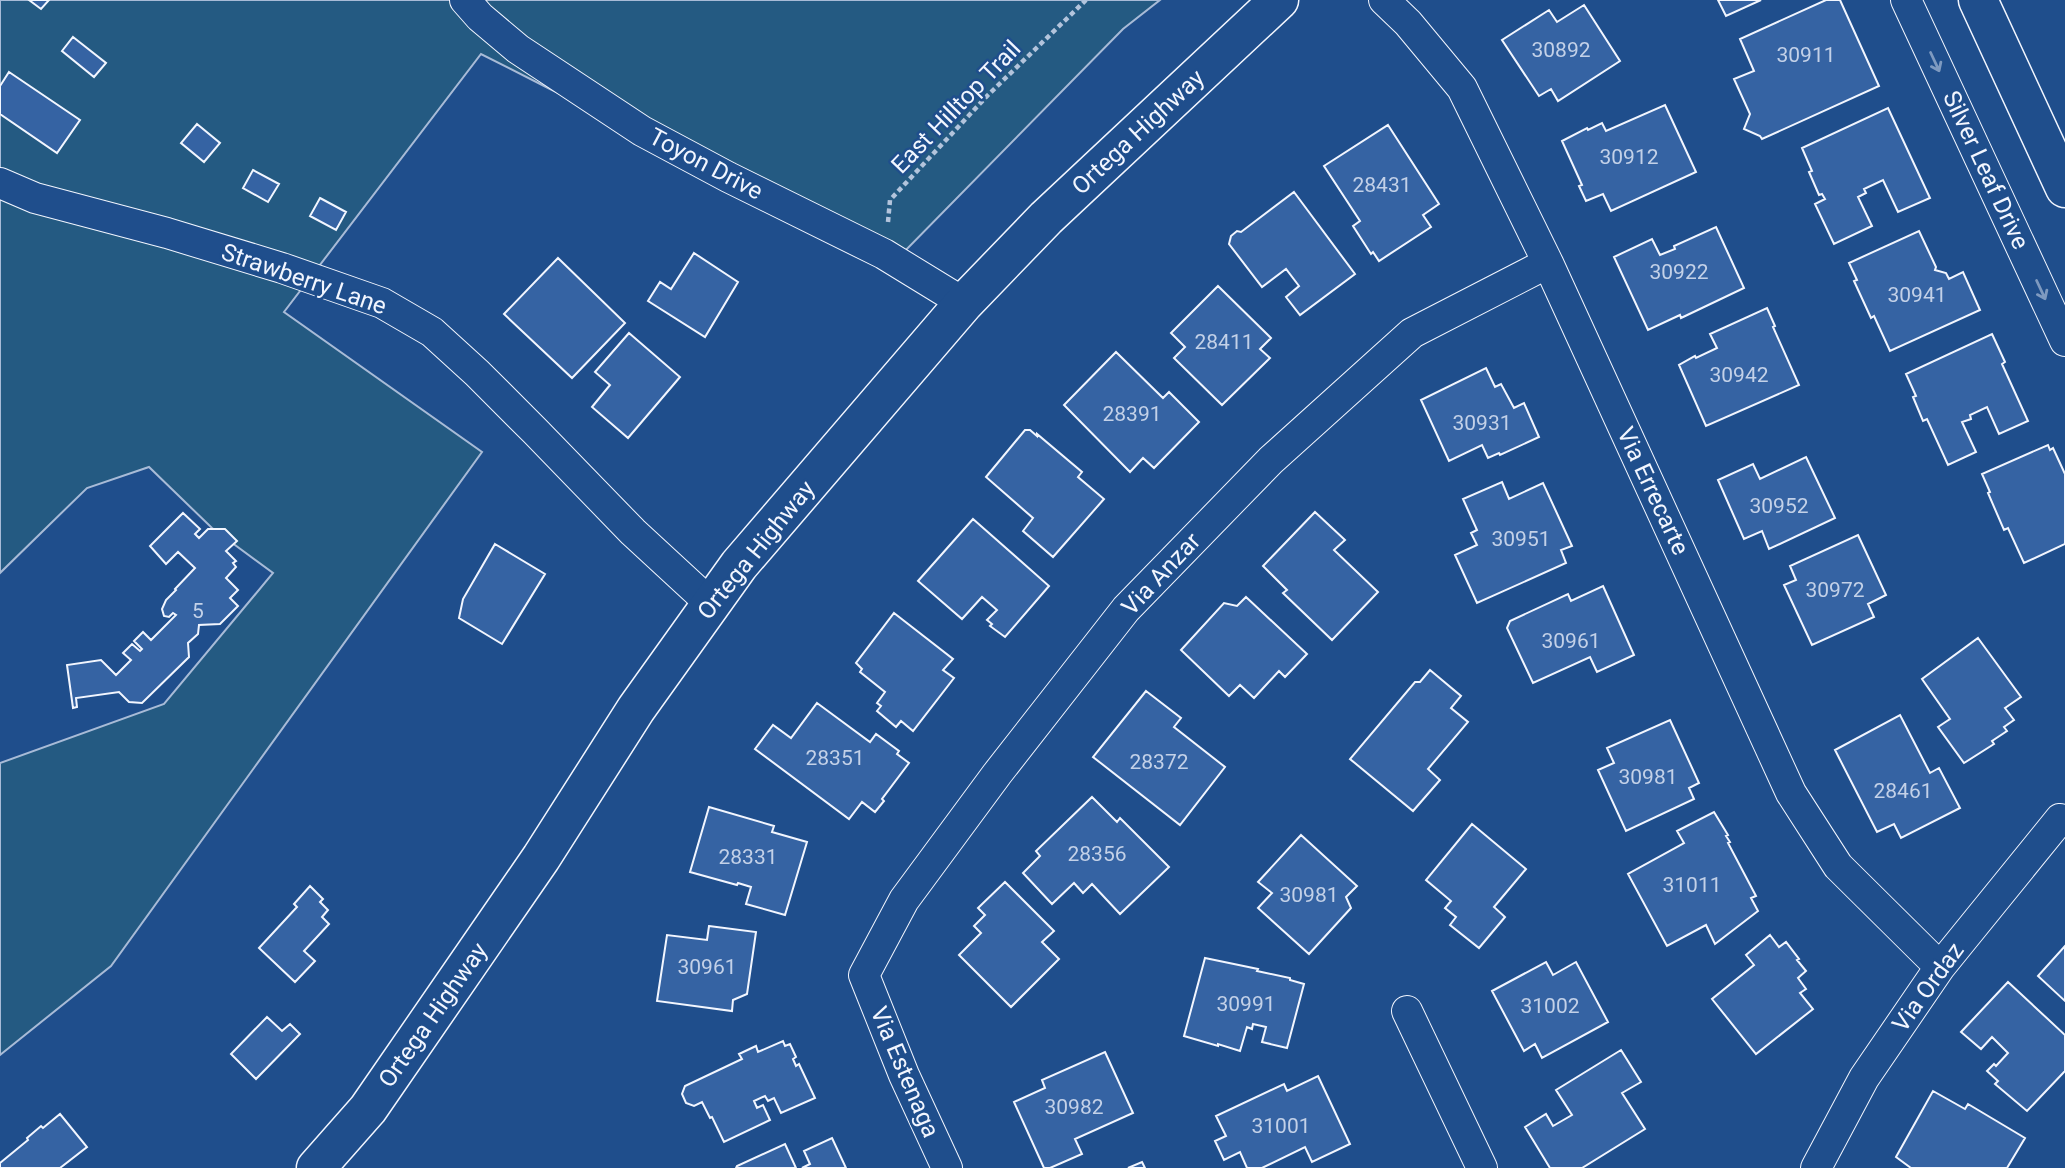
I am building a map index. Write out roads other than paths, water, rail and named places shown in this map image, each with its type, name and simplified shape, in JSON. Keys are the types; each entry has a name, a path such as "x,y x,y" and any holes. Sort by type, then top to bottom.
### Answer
{"main road":[{"name":"Ortega Highway","path":"316,1168 368,1109 541,858 636,709 739,565 964,303 1046,218 1279,0"},
{"path":"1978,0 2065,188"}],"street":[{"name":"Toyon Drive","path":"465,0 480,17 518,49 642,131 884,254 964,303"},
{"name":"Via Errecarte","path":"1384,0 1408,23 1462,88 1548,263 1791,793 1838,866 1940,967"},
{"name":"Silver Leaf Drive","path":"1906,0 2065,341"},
{"name":"Strawberry Lane","path":"0,183 34,198 167,233 282,268 382,303 432,332 536,431 633,532 711,604"},
{"name":"Via Anzar","path":"864,975 904,900 997,774 1126,609 1271,460 1412,333 1548,263"},
{"name":"Via Ordaz","path":"1816,1168 1864,1078 1940,967 2060,819"},
{"name":"Via Estenaga","path":"864,975 904,1074 947,1168"},
{"path":"1407,1011 1482,1168"}]}
